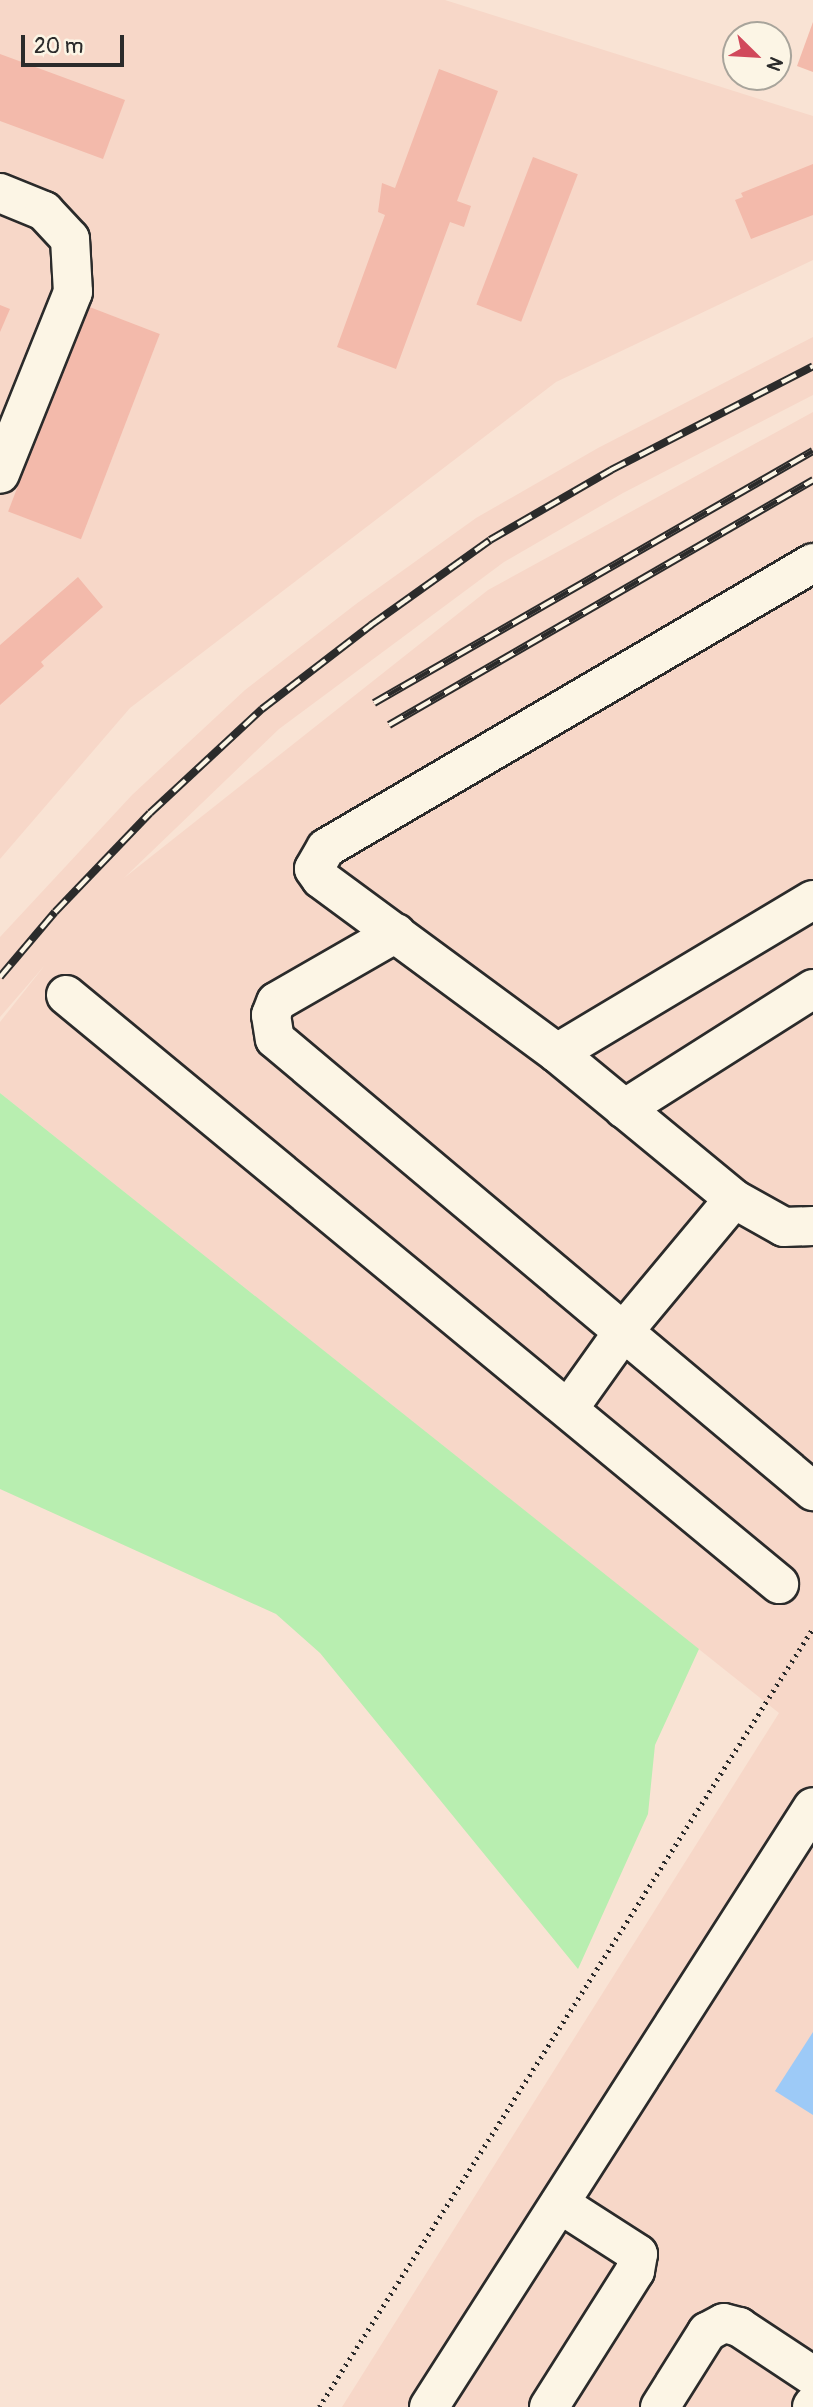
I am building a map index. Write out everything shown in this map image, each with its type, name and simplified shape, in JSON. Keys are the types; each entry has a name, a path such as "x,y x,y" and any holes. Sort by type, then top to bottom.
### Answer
{"lane":[{"path":"0,193 44,211 70,239 73,292 0,474"},
{"path":"813,563 326,848 314,869 321,879 557,1053 734,1199 784,1227 813,1226"},
{"path":"557,1053 813,900"},
{"path":"396,933 276,1003 271,1015 275,1039 813,1491"},
{"path":"624,1109 813,989"},
{"path":"66,995 779,1584"},
{"path":"569,1408 624,1332 734,1199"},
{"path":"429,2407 813,1808"},
{"path":"549,2407 635,2271 638,2255 560,2204"},
{"path":"660,2407 707,2332 724,2323 738,2327 813,2376"}],"path":[{"path":"318,2407 813,1628"}],"shaded area":[{"path":"0,0 445,0 722,87 722,91 734,91 813,116 813,260 556,382 130,708 0,859"},
{"path":"813,337 813,395 623,493 504,562 279,729 124,878 488,590 813,412 813,2407 342,2407 779,1713 0,1093 0,1022 45,965 0,1017 0,937 132,795 245,690 356,604 476,518 598,448"}],"green space":[{"path":"0,1093 699,1649 655,1745 648,1814 578,1969 320,1653 276,1614 0,1489"}],"water":[{"path":"813,2032 813,2115 775,2091"}],"building":[{"path":"813,22 813,72 797,66"},
{"path":"0,54 125,100 103,159 0,121"},
{"path":"439,69 498,91 457,201 471,206 464,227 450,222 396,369 337,347 385,215 378,212 382,183 395,188"},
{"path":"533,157 578,174 521,322 476,305"},
{"path":"813,164 813,215 751,239 735,200 743,197 741,193"},
{"path":"0,305 10,309 0,332"},
{"path":"87,306 160,334 81,539 8,511"},
{"path":"78,577 103,607 41,662 44,666 0,705 0,645"}],"railway":[{"path":"0,977 55,912 150,813 262,709 371,625 490,540 611,470 813,366"},
{"path":"374,703 813,451"},
{"path":"389,725 813,480"}]}
